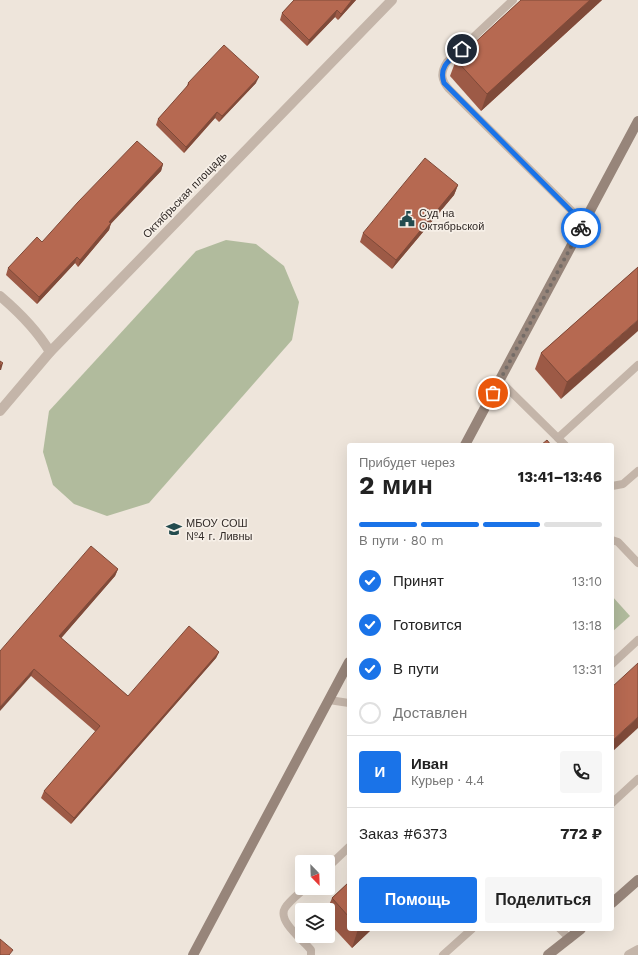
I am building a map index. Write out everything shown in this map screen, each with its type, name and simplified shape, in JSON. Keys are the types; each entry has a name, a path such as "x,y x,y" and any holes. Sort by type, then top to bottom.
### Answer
{"street":[{"name":"Октябрьская площадь","path":"0,411 50,352 392,0"},
{"path":"466,443 638,121"},
{"path":"0,296 42,337 50,352"},
{"path":"193,955 347,666"},
{"path":"614,901 638,880"},
{"path":"548,955 579,931"},
{"path":"629,955 638,950"}],"lane":[{"path":"513,0 447,62 442,70 443,79 449,89 584,224"},
{"path":"558,438 638,364"},
{"path":"500,380 563,443"},
{"path":"614,486 623,484 638,471"},
{"path":"614,541 618,542 638,563"},
{"path":"614,662 638,640"},
{"path":"329,700 347,703"},
{"path":"614,801 638,779"},
{"path":"335,860 347,849"},
{"path":"298,895 285,908 283,915 284,920 312,953"},
{"path":"443,955 470,931"},
{"path":"562,931 570,939"}],"green space":[{"path":"226,240 256,244 284,266 299,302 292,340 149,503 107,516 74,504 53,485 43,452 49,411 196,251"},
{"path":"614,598 630,616 614,630"}],"building":[{"path":"294,0 352,0 341,14 337,10 309,40 282,13"},
{"path":"521,0 590,0 487,94 456,60"},
{"path":"224,45 259,77 222,116 217,112 186,147 158,119 189,84 188,83"},
{"path":"137,141 163,164 109,222 111,223 80,260 77,257 39,297 8,268 37,237 42,242"},
{"name":"Суд на Октябрьской","path":"425,158 458,185 396,260 363,233"},
{"path":"638,267 638,320 567,382 541,353"},
{"path":"91,546 118,569 59,636 128,696 189,626 219,652 74,818 44,791 100,726 34,669 0,707 0,651"},
{"path":"638,663 638,717 614,739 614,685"},
{"path":"347,884 347,915 332,898"},
{"path":"0,939 13,950 9,955 0,955"}],"way so far":[{"path":"493,393 581,228"}],"place":[{"name":"Суд на Октябрьской","path":"407,219"},
{"name":"МБОУ СОШ №4 г. Ливны","path":"174,529"}],"route":[{"path":"462,49 444,66 442,74 444,83 584,224 581,228"}]}
